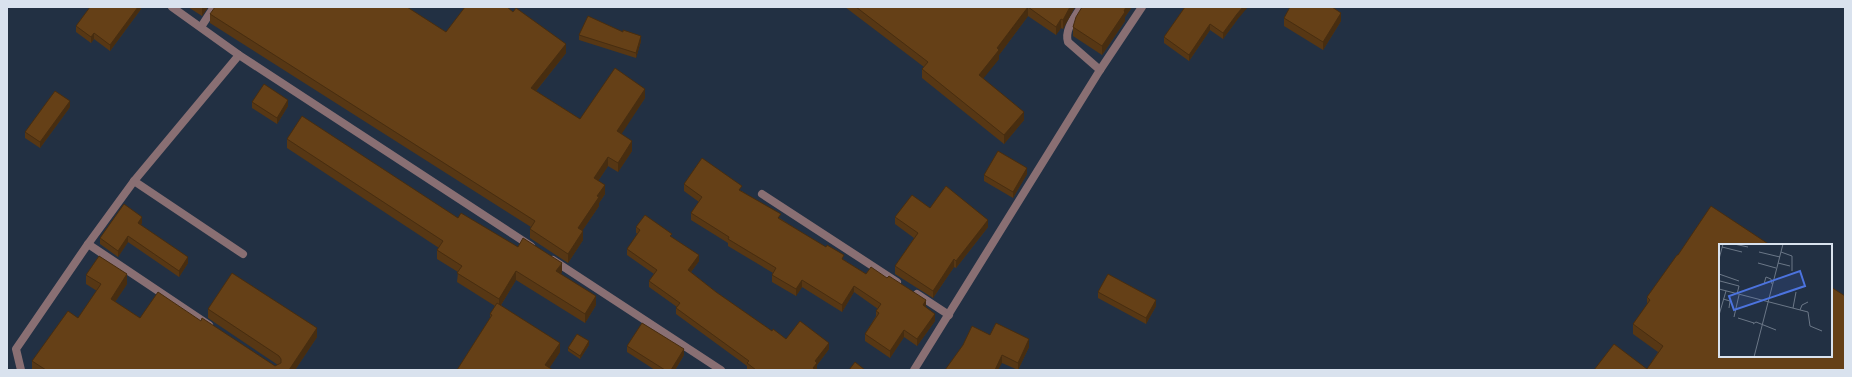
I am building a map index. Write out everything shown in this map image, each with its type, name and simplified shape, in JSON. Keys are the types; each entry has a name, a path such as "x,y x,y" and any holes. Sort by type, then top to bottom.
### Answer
{"street":[{"path":"172,7 239,55 721,370"},
{"path":"201,27 214,7"},
{"path":"1081,7 1068,30 1066,39 1100,70"},
{"path":"914,370 1100,70 1142,7"},
{"path":"21,370 16,349 88,244 134,181 239,55"},
{"path":"134,181 243,254"},
{"path":"762,194 949,315"},
{"path":"88,244 218,331"}],"building":[{"path":"90,7 138,7 110,45 94,33 91,37 76,26"},
{"path":"215,7 407,7 446,32 465,7 507,7 513,12 516,8 566,44 531,88 580,119 615,68 645,89 617,131 632,141 618,163 608,157 594,178 605,185 597,196 599,197 578,228 583,231 568,254 530,229 535,221 210,14"},
{"path":"856,7 1028,7 997,48 999,50 979,75 1024,112 1004,135 922,69 928,62"},
{"path":"1028,7 1070,7 1063,20 1061,19 1056,27"},
{"path":"1082,7 1126,7 1125,12 1102,46 1073,27 1076,17"},
{"path":"1185,7 1243,7 1223,33 1210,24 1189,55 1164,37"},
{"path":"1290,7 1332,7 1341,13 1323,42 1284,18"},
{"path":"588,16 623,32 623,30 641,36 636,53 579,35"},
{"path":"264,84 288,100 277,118 252,102"},
{"path":"55,91 70,101 40,142 25,132"},
{"path":"302,116 458,218 461,213 518,247 523,238 562,263 556,271 596,296 585,314 516,271 499,299 457,273 462,266 437,250 443,241 287,139"},
{"path":"998,151 1027,168 1013,192 984,175"},
{"path":"702,158 742,186 739,190 781,214 778,218 826,247 827,245 844,255 842,259 866,274 871,267 887,278 889,276 926,300 923,305 935,314 917,339 904,330 890,351 865,334 879,313 876,311 881,304 854,286 842,305 802,280 796,289 772,275 776,268 728,239 729,237 691,213 702,197 684,184"},
{"path":"946,186 988,220 956,261 954,259 933,291 895,266 918,233 895,217 912,195 930,208"},
{"path":"124,204 142,217 138,223 188,257 179,271 128,236 118,251 100,238"},
{"path":"1711,206 1768,244 1719,244 1719,357 1832,357 1832,288 1845,296 1845,370 1594,370 1614,344 1647,369 1663,346 1633,324 1650,300 1647,297"},
{"path":"645,215 672,234 670,236 699,255 688,270 716,292 772,331 773,329 786,339 800,321 829,343 815,361 817,363 813,368 816,370 756,370 747,363 749,361 676,308 680,303 649,281 657,270 627,249 640,230 636,227"},
{"path":"99,256 127,274 111,299 140,318 158,292 201,321 202,318 275,366 281,363 279,356 208,309 232,273 317,328 289,370 46,370 32,361 68,311 78,318 101,284 86,275"},
{"path":"1108,274 1156,300 1146,318 1098,292"},
{"path":"497,303 560,343 545,365 553,370 457,370 492,315 490,314"},
{"path":"642,323 684,349 671,370 665,370 627,346"},
{"path":"996,323 1029,339 1018,363 1002,355 995,370 945,370 963,345 972,326 990,335"},
{"path":"577,334 589,341 580,356 568,348"},
{"path":"855,362 865,370 849,370"}]}
